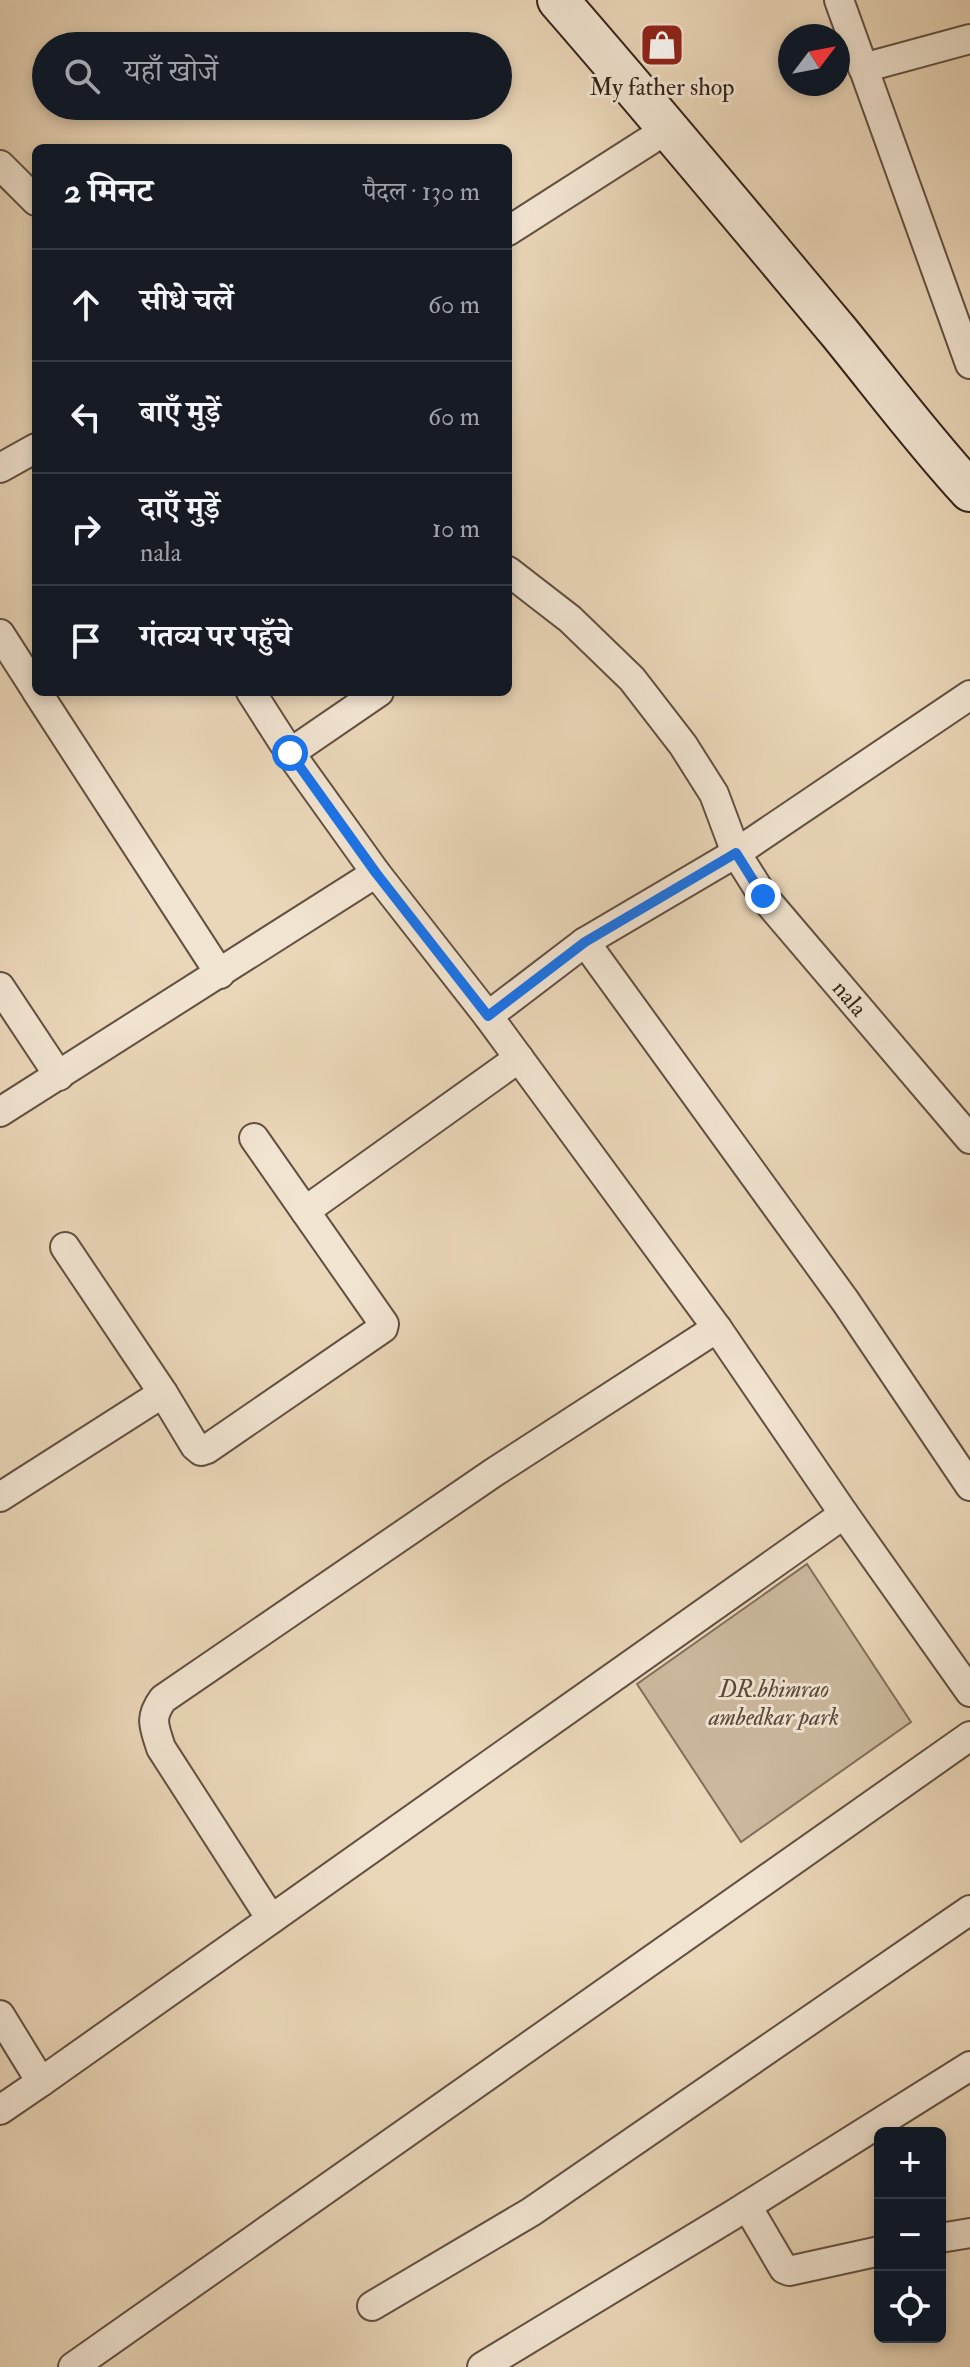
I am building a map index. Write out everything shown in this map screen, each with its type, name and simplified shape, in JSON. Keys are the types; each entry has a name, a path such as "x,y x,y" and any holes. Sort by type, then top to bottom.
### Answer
{"main road":[{"path":"558,0 669,128 862,360 928,445 970,491"}],"street":[{"path":"839,0 970,364"},
{"path":"863,68 970,39"},
{"path":"512,228 669,128"},
{"path":"0,165 32,197"},
{"path":"0,468 32,450"},
{"name":"nala","path":"512,574 570,619 632,679 683,745 714,794 736,853 763,896 970,1139"},
{"path":"0,634 32,683"},
{"path":"488,1016 585,942 736,853 970,695"},
{"path":"40,696 220,974"},
{"path":"254,696 290,753 376,873 488,1016 717,1328 970,1692"},
{"path":"290,753 373,696"},
{"path":"0,1112 376,873"},
{"path":"585,942 846,1302 970,1486"},
{"path":"0,987 59,1076"},
{"path":"305,1211 519,1058"},
{"path":"65,1247 195,1446 201,1451 207,1449 383,1328 384,1324 254,1138"},
{"path":"271,1919 161,1748 153,1725 155,1710 163,1699 493,1473 717,1328"},
{"path":"0,1497 163,1393"},
{"path":"0,2110 844,1514"},
{"path":"73,2367 970,1736"},
{"path":"372,2306 531,2212 970,1910"},
{"path":"0,2015 41,2082"},
{"path":"482,2367 525,2356 747,2206 970,2066"},
{"path":"747,2206 784,2269 789,2271 874,2252"}],"green space":[{"name":"DR.bhimrao ambedkar park","path":"807,1564 911,1722 741,1842 637,1684"}],"place":[{"name":"My father shop","path":"662,45"}],"route":[{"path":"290,753 376,873 488,1016 585,942 736,853 763,896"}]}
